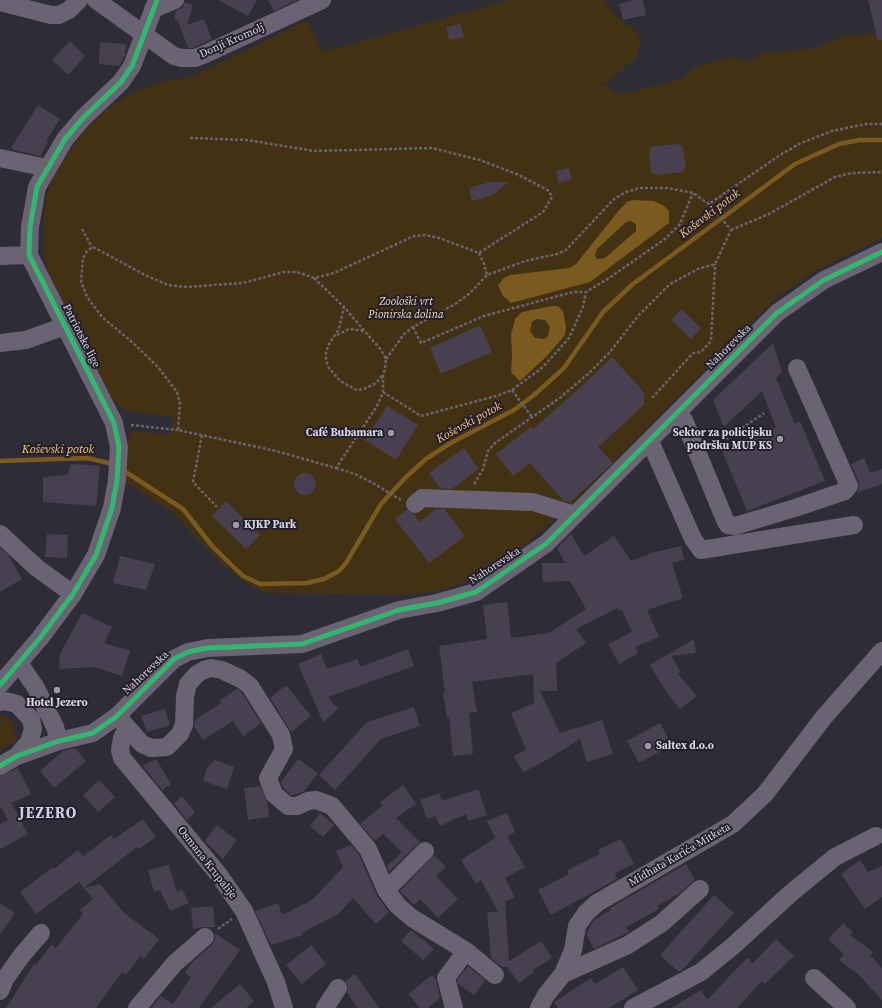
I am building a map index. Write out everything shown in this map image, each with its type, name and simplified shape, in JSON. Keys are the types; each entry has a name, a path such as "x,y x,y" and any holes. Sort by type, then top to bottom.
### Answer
{"street":[{"path":"0,2 51,15 59,15 69,10 79,0"},
{"name":"Donji Kromolj","path":"96,0 174,56 182,58 195,58 322,0"},
{"path":"155,5 175,0"},
{"name":"Patriotske lige","path":"0,685 73,594 96,555 112,508 117,480 119,447 114,423 29,254 30,227 38,186 65,139 83,118 121,82 138,54 144,33 155,5"},
{"path":"0,158 47,168"},
{"name":"Nahorevska","path":"0,766 17,756 59,741 92,734 122,722 174,659 188,652 208,648 302,644 399,610 437,603 476,592 532,555 650,441 777,313 824,280 882,252"},
{"path":"0,256 29,254"},
{"path":"0,343 26,340 65,326"},
{"path":"677,414 684,420 728,525 735,526 795,508 848,489 849,486 797,368"},
{"path":"650,441 693,539 701,550 854,525"},
{"path":"415,504 422,498 533,502 575,515"},
{"path":"0,534 37,568 73,594"},
{"name":"Midhata Karića Mitketa","path":"539,1008 546,995 563,974 573,950 578,926 586,913 597,903 733,824 765,794 824,717 882,650"},
{"path":"19,663 36,688 55,727 59,741"},
{"path":"122,722 142,744 151,748 167,747 180,734 184,725 185,696 188,684 197,674 211,668 222,670 241,679 250,686 282,735 284,749 268,778 274,794 288,806 297,806 308,801 316,800 332,806 368,848 386,890 398,906 412,918 466,951 495,975"},
{"path":"0,702 5,701 17,704 31,719 33,729 29,742 17,756"},
{"name":"Osmana Krupalije","path":"122,722 120,750 127,766 219,875 244,911 276,982 284,1008"},
{"path":"633,1008 702,972 791,893 835,857 876,836"},
{"path":"386,890 425,851"},
{"path":"563,974 628,945 662,923 700,889"},
{"path":"0,991 5,979 41,932"},
{"path":"137,1008 174,962 205,938"},
{"path":"454,1008 446,978 466,951"},
{"path":"814,978 847,1008"},
{"path":"325,1008 338,988"}],"path":[{"path":"709,204 780,155 801,143 832,131 866,124 882,124"},
{"path":"190,138 247,140 314,151 432,148 480,160 525,177 549,191 552,196 543,212 479,253"},
{"path":"652,398 693,353 701,352 711,341 715,264 731,230 769,214 835,177 852,173 882,172"},
{"path":"336,468 377,406 383,392 383,375 386,359 404,334 413,327 457,303 470,293 486,275 525,261 557,254 566,250 614,199 626,192 640,188 667,188 693,193 709,204 731,230"},
{"path":"413,327 421,343 484,316 573,292 586,292 665,239 680,224 693,193"},
{"path":"82,229 92,247 168,285 187,287 243,283 284,272 297,272 314,278 344,308 381,350 386,359"},
{"path":"314,278 334,273 414,236 425,235 439,238 479,253 484,264 486,275"},
{"path":"92,247 87,251 83,259 81,281 83,290 102,317 132,342 169,379 177,392 180,403 178,430"},
{"path":"456,499 479,478 488,451 495,443 561,397 588,374 610,352 638,316 670,284 698,268 715,264"},
{"path":"383,392 421,416 496,396 512,390 543,367 569,338 583,308 586,292"},
{"path":"344,308 341,315 341,322 326,352 326,361 333,375 348,387 357,390 364,389 376,383 383,375"},
{"path":"335,336 350,329 365,332"},
{"path":"512,390 532,417"},
{"path":"699,458 764,413"},
{"path":"114,423 178,430 276,451 355,474 385,490 398,499"},
{"path":"202,435 193,482 217,507"},
{"path":"205,938 244,911"}],"green space":[{"name":"Zoološki vrt Pionirska dolina","path":"509,0 604,0 622,23 632,27 641,39 638,56 606,84 591,82 605,85 619,95 682,79 695,67 731,57 749,61 766,53 817,48 830,41 849,35 882,34 882,238 815,271 776,298 576,501 505,561 485,573 444,590 425,593 398,595 265,593 243,581 221,563 172,512 123,480 129,435 134,431 171,435 173,417 127,411 114,402 58,294 47,268 44,253 44,217 47,192 55,173 81,134 100,115 125,97 141,89 167,81 191,77 306,21 323,52"},
{"path":"0,715 4,716 11,722 15,731 16,741 0,750"}],"shaded area":[{"path":"633,200 653,201 663,205 669,211 669,223 590,282 511,303 503,296 498,285 504,278 510,275 569,268 576,264 627,202","holes":["630,221 636,224 636,231 605,258 596,258 595,255 597,249 626,222"]},
{"path":"558,306 563,311 566,327 565,335 547,356 520,381 511,372 511,335 515,319 522,312","holes":["536,319 545,320 550,327 548,336 544,339 535,338 530,331 532,322"]}],"building":[{"path":"218,0 257,0 248,16"},
{"path":"268,0 297,0 274,11"},
{"path":"634,0 643,0 646,15 623,20 619,4"},
{"path":"868,0 882,0 882,40 878,41"},
{"path":"185,2 193,5 187,25 204,19 212,39 193,48 188,48 178,21 174,19 176,11 183,7"},
{"path":"460,24 464,37 449,40 446,27"},
{"path":"70,41 85,56 68,75 52,60"},
{"path":"100,42 126,44 125,55 119,66 99,64"},
{"path":"38,105 60,119 46,141 48,142 40,156 11,148"},
{"path":"679,144 683,147 686,168 683,172 656,175 651,172 649,151 651,147"},
{"path":"569,168 572,180 558,183 556,171"},
{"path":"490,182 508,182 493,195 472,201 469,188"},
{"path":"681,309 701,328 691,339 671,320"},
{"path":"480,325 492,352 441,374 430,348"},
{"path":"773,343 782,372 776,378 795,424 800,421 825,481 747,511 723,453 723,448 776,427 762,391 724,427 713,400"},
{"path":"612,357 644,392 644,405 598,447 613,463 570,502 564,501 530,463 513,476 496,454 531,427 533,429 582,386"},
{"name":"Café Bubamara","path":"387,406 418,425 396,460 365,440"},
{"path":"464,448 479,469 452,489 440,488 429,473"},
{"path":"864,458 870,473 882,469 882,484 857,493 859,482 851,464"},
{"path":"71,464 100,466 96,506 43,502 43,477 67,475"},
{"path":"305,473 313,476 316,484 313,492 305,495 297,492 294,484 297,476"},
{"name":"KJKP Park","path":"226,501 260,535 246,549 212,516"},
{"path":"436,509 444,509 465,536 429,563 395,519 407,510 414,514 419,522"},
{"path":"47,534 68,535 67,558 45,557"},
{"path":"571,534 584,556 614,536 631,561 655,552 681,546 684,560 672,563 683,598 647,610 659,637 635,647 638,653 619,664 608,644 632,632 622,610 619,611 618,608 576,629 586,643 556,663 557,691 540,691 560,733 602,720 613,754 587,762 580,739 543,762 523,772 514,756 526,750 511,713 534,703 533,674 472,682 477,712 469,713 473,754 453,756 449,717 447,717 443,693 445,693 439,646 487,639 483,605 507,602 511,638 549,633 586,609 570,581 543,582 542,563 565,563 557,548"},
{"path":"0,548 9,556 22,579 0,592"},
{"path":"120,556 155,564 146,590 113,583"},
{"path":"82,613 112,627 104,643 130,651 122,676 95,667 59,669 60,654"},
{"path":"694,639 696,653 671,656 681,672 678,674 697,696 680,709 667,693 650,665"},
{"path":"408,649 414,666 328,697 338,709 323,722 298,664 321,654 327,669 358,659 360,667"},
{"path":"286,685 311,716 291,732 270,698"},
{"path":"237,689 242,693 261,723 243,736 233,721 203,740 194,726 195,720 221,703 219,701"},
{"path":"414,707 420,726 381,739 335,790 319,775 367,722"},
{"path":"165,709 170,725 147,732 141,716"},
{"path":"660,723 672,745 639,763 627,741"},
{"path":"75,748 86,761 54,788 40,771 63,751"},
{"path":"156,759 171,784 162,790 143,766"},
{"path":"298,759 318,773 304,791 292,796 283,788 281,782"},
{"path":"215,760 234,767 227,789 203,781 207,768"},
{"path":"18,768 31,794 11,803 28,834 0,849 0,824 8,820 2,808 0,809 0,776"},
{"path":"99,780 115,797 98,812 83,795"},
{"path":"403,785 416,804 396,818 420,842 389,872 387,866 402,852 383,834 375,841 360,824 383,805 380,802"},
{"path":"260,786 267,801 269,817 248,820 244,788"},
{"path":"478,789 487,815 468,821 466,814 440,826 435,816 427,819 420,800 439,793 442,801"},
{"path":"182,796 195,812 187,820 174,804"},
{"path":"320,813 334,825 323,837 310,826"},
{"path":"507,813 515,832 507,836 525,867 505,878 515,897 505,902 509,961 541,941 552,958 533,970 534,972 519,983 507,967 502,967 491,958 487,912 498,912 481,880 476,884 461,860 495,838 487,821"},
{"path":"143,819 156,837 139,849 137,847 84,888 100,884 124,913 159,939 144,959 140,956 126,975 122,972 96,1008 6,1008 34,964 36,965 51,945 56,948 83,914 80,910 93,899 79,882 36,914 20,892 53,867 54,869 78,850 83,856 111,835 114,839"},
{"path":"217,825 237,840 223,859 205,841"},
{"path":"621,839 634,864 615,873 617,879 551,915 538,890 569,874 567,870 600,854 598,850"},
{"path":"351,845 359,855 376,894 389,912 376,924 353,898 338,914 302,933 303,935 271,945 255,911 278,903 282,915 312,900 343,867 336,851"},
{"path":"434,855 446,867 436,876 458,899 438,918 420,899 414,905 400,891"},
{"path":"860,860 868,872 882,866 882,897 865,909 841,874"},
{"path":"686,864 695,880 680,893 657,906 659,909 626,927 629,932 594,949 586,934 594,920 611,910 610,908"},
{"path":"169,865 177,892 182,889 189,903 170,911 160,890 154,892 148,870"},
{"path":"714,895 734,913 679,972 660,955"},
{"path":"0,903 15,913 0,934"},
{"path":"213,906 215,927 193,929 191,908"},
{"path":"843,923 853,932 850,935 873,952 870,955 882,968 882,1000 858,974 839,960 844,954 828,939"},
{"path":"411,930 434,949 423,960 401,941"},
{"path":"215,933 240,950 199,1008 151,1008 161,996 173,1004 191,977 185,973 192,962 212,945 215,940"},
{"path":"776,939 794,956 765,984 762,981 737,1008 671,1008 701,990 707,1000 747,958 753,963"},
{"path":"311,945 326,964 302,984 286,965"},
{"path":"468,966 485,980 474,995 458,984 457,980"},
{"path":"623,967 638,990 609,1008 558,1008 554,1002 591,978 595,984"},
{"path":"355,974 379,1008 358,1008 347,993 348,988 345,981"},
{"path":"432,975 436,980 440,998 428,1008 420,1008 408,994"},
{"path":"240,984 254,1001 246,1008 211,1008"}],"waterway":[{"name":"Koševski potok","path":"121,469 183,509 213,547 243,576 260,584 307,583 324,579 339,571 346,563 381,504 405,478 426,459 449,444 514,410 534,395 564,368 603,312 633,284 795,164 839,144 860,140 882,140"},
{"name":"Koševski potok","path":"0,461 87,458 113,464"}],"cycle path":[{"path":"0,685 40,638 73,594 96,555 112,508 117,480 119,447 114,423 29,255 30,227 37,187 65,139 83,118 121,82 132,66 157,0"},
{"path":"0,766 17,756 59,741 93,733 117,716 174,659 188,652 208,648 302,644 399,610 437,603 476,592 547,543 777,313 824,280 882,252"}],"place":[{"name":"Café Bubamara","path":"391,433"},
{"name":"Sektor za policijsku podršku MUP KS","path":"780,439"},
{"name":"KJKP Park","path":"236,525"},
{"name":"Hotel Jezero","path":"57,690"},
{"name":"Saltex d.o.o","path":"648,746"}],"district":[{"name":"JEZERO","path":"48,814"}]}
